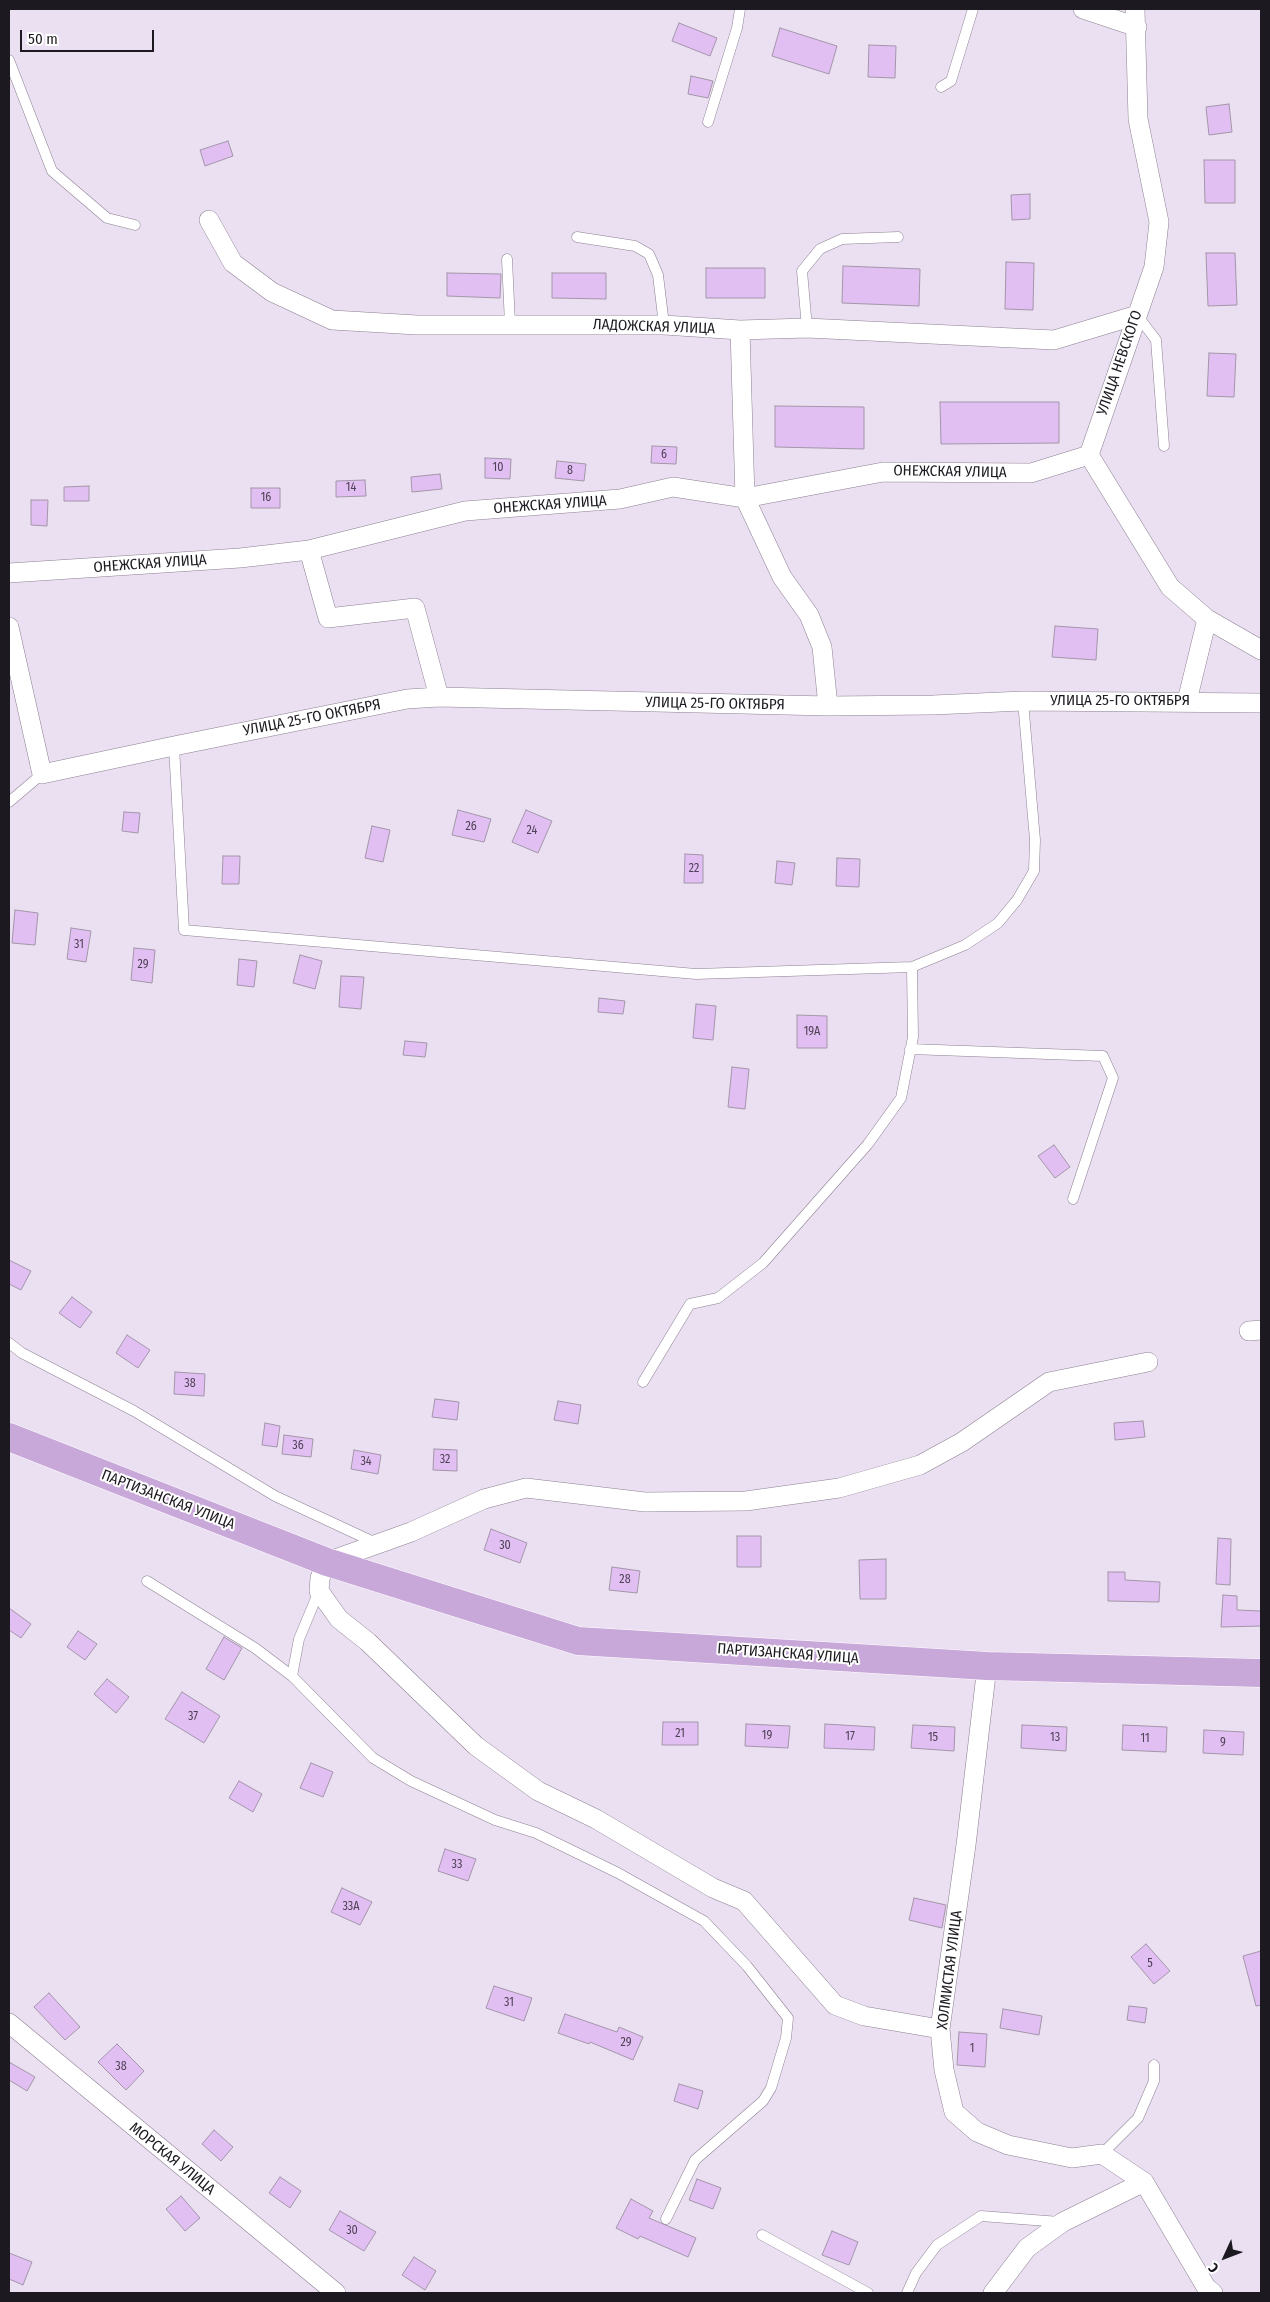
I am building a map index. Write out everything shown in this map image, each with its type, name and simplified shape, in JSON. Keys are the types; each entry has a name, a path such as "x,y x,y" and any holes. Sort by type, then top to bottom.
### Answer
{"main road":[{"name":"ПАРТИЗАНСКАЯ УЛИЦА","path":"9,1437 327,1562 578,1641 987,1666 1261,1673"}],"street":[{"path":"1083,9 1136,18"},
{"name":"УЛИЦА НЕВСКОГО","path":"1089,455 1154,267 1159,222 1138,119 1136,18"},
{"name":"ЛАДОЖСКАЯ УЛИЦА","path":"209,220 233,263 272,292 332,320 418,325 664,325 740,330 807,328 1054,340 1136,315"},
{"path":"740,330 744,498 782,577 809,615 822,648 828,706"},
{"path":"1089,455 1170,587 1207,619 1261,650"},
{"name":"ОНЕЖСКАЯ УЛИЦА","path":"9,573 240,558 309,550 466,511 620,500 674,487 744,498 883,472 1032,473 1089,455"},
{"path":"309,550 328,618 414,608 439,696"},
{"path":"1187,701 1207,619"},
{"path":"9,627 42,774"},
{"name":"УЛИЦА 25-ГО ОКТЯБРЯ","path":"42,774 407,699 439,696 828,706 933,705 1023,701 1261,703"},
{"path":"940,2029 864,2016 835,2005 744,1901 712,1888 596,1819 530,1786 476,1746 368,1642 339,1619 319,1591 320,1578 327,1562 379,1544 484,1499 526,1488 645,1502 746,1501 839,1488 920,1466 962,1442 1048,1382 1148,1362"},
{"name":"ХОЛМИСТАЯ УЛИЦА","path":"987,1666 966,1845 940,2029 944,2070 954,2112 977,2132 1008,2145 1072,2158 1102,2154"},
{"name":"МОРСКАЯ УЛИЦА","path":"9,2024 336,2293"},
{"path":"1102,2154 1144,2182 1206,2287 1213,2293"},
{"path":"993,2293 1027,2248 1064,2222 1144,2182"}],"lane":[{"path":"708,122 737,28 740,9"},
{"path":"941,87 951,81 973,9"},
{"path":"9,60 52,171 107,218 135,225"},
{"path":"577,237 635,246 649,254 658,275 664,325"},
{"path":"807,328 802,270 820,249 842,238 898,237"},
{"path":"507,259 510,324"},
{"path":"1136,315 1156,340 1164,446"},
{"path":"174,746 184,930 696,974 912,966 965,945 998,923 1017,900 1034,871 1035,840 1023,701"},
{"path":"9,802 42,774"},
{"path":"643,1382 690,1304 718,1298 763,1263 868,1144 902,1098 913,1037 912,966"},
{"path":"910,1049 1103,1056 1113,1078 1073,1199"},
{"path":"9,1343 22,1353 134,1411 275,1496 379,1544"},
{"path":"147,1581 255,1648 292,1676 373,1758 412,1781 495,1820 536,1833 618,1873 704,1921 746,1966 788,2018 786,2038 770,2088 763,2101 695,2160 666,2219"},
{"path":"292,1676 299,1639 319,1591"},
{"path":"1102,2154 1138,2118 1154,2081 1154,2065"},
{"path":"907,2293 916,2274 938,2245 981,2216 1064,2222"},
{"path":"762,2235 868,2293"}],"building":[{"path":"679,23 717,38 710,56 672,41"},
{"path":"780,28 837,46 829,74 772,56"},
{"path":"869,45 896,46 895,78 868,77"},
{"path":"691,76 713,81 708,98 688,94"},
{"path":"1229,104 1232,132 1209,135 1206,107"},
{"path":"228,141 233,156 205,166 200,150"},
{"path":"1204,160 1235,160 1235,203 1205,203"},
{"path":"1030,194 1030,219 1012,220 1011,195"},
{"path":"1206,253 1235,253 1237,305 1208,306"},
{"path":"1006,262 1034,263 1033,310 1005,309"},
{"path":"843,266 920,269 919,306 842,303"},
{"path":"706,268 765,268 765,298 706,298"},
{"path":"447,273 501,274 500,298 447,296"},
{"path":"552,273 606,273 606,299 552,298"},
{"path":"1209,353 1236,354 1234,397 1207,396"},
{"path":"940,402 1059,402 1059,443 941,444"},
{"path":"775,406 864,407 864,449 775,447"},
{"path":"652,446 677,447 676,464 651,463"},
{"path":"485,458 511,459 510,479 485,478"},
{"path":"557,461 586,464 584,481 555,478"},
{"path":"440,474 442,489 412,492 411,477"},
{"path":"365,480 366,496 336,497 336,481"},
{"path":"89,486 89,501 64,501 64,487"},
{"path":"251,488 280,488 280,508 251,508"},
{"path":"31,500 48,500 47,526 31,525"},
{"path":"1055,626 1098,629 1096,660 1052,657"},
{"path":"458,810 491,819 484,842 452,835"},
{"path":"526,810 552,821 538,853 512,842"},
{"path":"124,812 140,813 138,833 122,831"},
{"path":"372,826 390,830 383,862 365,858"},
{"path":"685,854 703,855 703,883 684,883"},
{"path":"223,856 240,856 239,884 222,884"},
{"path":"837,858 860,859 859,887 836,886"},
{"path":"777,861 795,863 792,885 775,883"},
{"path":"15,910 38,913 35,945 12,943"},
{"path":"71,928 91,931 86,962 67,959"},
{"path":"134,948 155,950 152,983 131,980"},
{"path":"300,955 322,961 315,989 293,983"},
{"path":"239,959 257,961 254,987 237,985"},
{"path":"341,976 364,977 361,1009 339,1007"},
{"path":"599,998 625,1001 623,1014 598,1012"},
{"path":"696,1004 716,1006 713,1040 693,1038"},
{"path":"797,1015 827,1016 827,1048 797,1048"},
{"path":"405,1041 427,1043 425,1057 403,1055"},
{"path":"732,1067 749,1069 745,1109 728,1107"},
{"path":"1054,1145 1070,1167 1055,1178 1038,1156"},
{"path":"9,1260 31,1271 21,1290 9,1284"},
{"path":"72,1297 92,1312 80,1328 59,1313"},
{"path":"127,1335 150,1350 138,1368 116,1353"},
{"path":"175,1372 205,1374 204,1396 174,1394"},
{"path":"435,1399 459,1402 457,1420 432,1417"},
{"path":"558,1401 581,1405 578,1424 554,1420"},
{"path":"1143,1421 1145,1437 1115,1440 1114,1423"},
{"path":"265,1423 280,1426 277,1447 262,1445"},
{"path":"284,1435 313,1439 311,1457 282,1454"},
{"path":"434,1449 457,1450 457,1471 433,1470"},
{"path":"354,1450 381,1455 378,1474 351,1469"},
{"path":"491,1529 527,1543 520,1563 484,1550"},
{"path":"737,1536 761,1536 761,1567 737,1567"},
{"path":"1218,1538 1231,1539 1230,1585 1216,1584"},
{"path":"886,1559 886,1599 860,1599 859,1560"},
{"path":"612,1567 640,1571 637,1593 609,1590"},
{"path":"1108,1572 1125,1572 1125,1580 1160,1582 1159,1602 1108,1601"},
{"path":"1223,1595 1237,1596 1237,1610 1261,1611 1261,1626 1221,1627"},
{"path":"9,1608 31,1624 21,1638 9,1630"},
{"path":"78,1631 97,1644 85,1660 67,1647"},
{"path":"224,1637 242,1648 224,1680 206,1669"},
{"path":"107,1679 129,1697 116,1713 94,1694"},
{"path":"182,1692 220,1716 204,1743 165,1719"},
{"path":"663,1722 698,1722 698,1745 662,1745"},
{"path":"746,1724 790,1726 788,1748 745,1746"},
{"path":"825,1724 875,1727 874,1750 824,1748"},
{"path":"913,1725 955,1727 954,1751 911,1748"},
{"path":"1022,1725 1067,1727 1066,1751 1021,1748"},
{"path":"1123,1725 1167,1727 1166,1752 1122,1750"},
{"path":"1204,1730 1244,1732 1243,1755 1203,1753"},
{"path":"311,1763 333,1772 323,1797 300,1788"},
{"path":"239,1781 262,1794 253,1812 229,1798"},
{"path":"445,1849 476,1859 468,1881 438,1871"},
{"path":"342,1888 372,1902 360,1925 331,1912"},
{"path":"914,1898 946,1905 942,1928 909,1920"},
{"path":"1146,1944 1170,1971 1154,1984 1131,1957"},
{"path":"1261,1951 1261,2005 1256,2006 1243,1956"},
{"path":"494,1986 532,1998 524,2021 486,2008"},
{"path":"49,1993 80,2027 65,2040 34,2007"},
{"path":"1129,2006 1147,2008 1145,2023 1127,2020"},
{"path":"1003,2009 1042,2016 1039,2035 1000,2028"},
{"path":"565,2014 617,2032 619,2027 643,2037 633,2060 590,2042 589,2044 558,2033"},
{"path":"959,2032 987,2034 985,2067 957,2065"},
{"path":"117,2044 144,2071 126,2090 98,2062"},
{"path":"9,2062 35,2077 27,2091 9,2080"},
{"path":"679,2084 703,2091 698,2109 674,2101"},
{"path":"214,2130 233,2147 221,2161 202,2144"},
{"path":"280,2177 301,2191 290,2208 269,2193"},
{"path":"697,2179 721,2188 713,2209 689,2200"},
{"path":"181,2196 200,2218 185,2231 166,2209"},
{"path":"631,2199 653,2211 649,2218 696,2238 688,2257 640,2236 638,2239 616,2228"},
{"path":"340,2211 376,2232 364,2251 329,2230"},
{"path":"832,2231 858,2242 849,2265 822,2255"},
{"path":"9,2253 32,2262 23,2285 9,2279"},
{"path":"414,2257 436,2271 425,2290 402,2275"}]}
